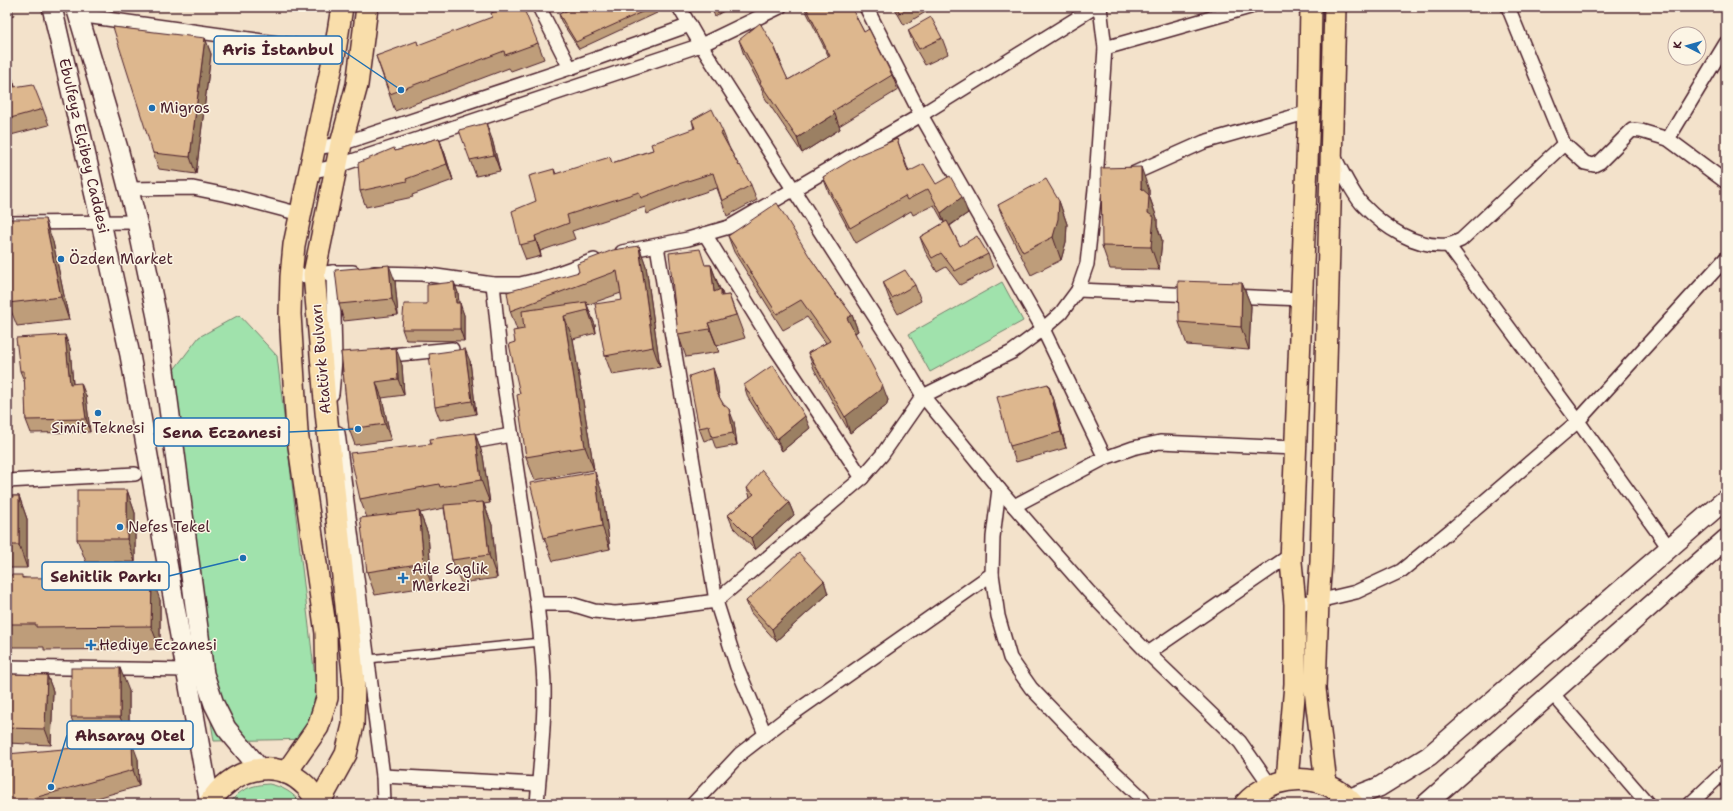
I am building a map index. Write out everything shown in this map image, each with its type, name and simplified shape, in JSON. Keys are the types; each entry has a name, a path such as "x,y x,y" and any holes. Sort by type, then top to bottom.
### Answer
{"main road":[{"name":"Ebulfeyz Elçibey Caddesi","path":"52,7 130,355 210,804"},
{"name":"Atatürk Bulvarı","path":"286,773 318,726 327,698 326,633 297,432 290,314 294,245 335,50 342,7"},
{"name":"Atatürk Bulvarı","path":"319,804 346,754 353,725 354,683 326,412 323,273 337,166 341,144 357,85 367,7"},
{"path":"1278,782 1295,684 1295,604 1292,554 1303,299 1311,7"},
{"path":"1326,784 1315,689 1321,562 1335,7"},
{"name":"Ebulfeyz Elçibey Caddesi","path":"77,11 137,222 157,317 204,674 214,704 226,728 260,769"},
{"path":"1246,804 1252,797 1278,782 1297,779 1316,781 1326,784 1350,801 1379,787 1429,756 1726,499"},
{"path":"1426,804 1726,539"},
{"path":"210,804 221,788 236,776 248,771 260,769 286,773 297,779 307,787 319,804"}],"street":[{"path":"540,7 570,68"},
{"path":"679,7 701,45 891,342 923,396 1014,506 1088,591 1240,742 1278,782"},
{"path":"309,172 337,166 701,45 780,7"},
{"path":"866,7 921,115 1043,329 1105,458"},
{"path":"291,278 323,273 422,274 493,284 520,284 541,279 615,253 657,246 729,227 921,115 1094,7"},
{"path":"537,604 571,604 594,610 615,613 716,601 862,478 882,455 923,396 1012,352 1043,329 1061,313 1078,290 1087,264 1096,180 1105,48 1100,7"},
{"path":"1105,48 1248,7"},
{"path":"1508,7 1564,144 1585,163 1594,165 1600,162 1632,130 1641,131 1668,139 1726,182"},
{"path":"77,11 335,50"},
{"path":"314,148 341,144 570,68 690,26"},
{"path":"1668,139 1726,43"},
{"path":"1096,180 1130,175 1204,142 1309,112"},
{"path":"1332,153 1362,204 1391,228 1412,240 1434,245 1448,245 1462,240 1564,144"},
{"path":"128,189 194,188 232,196 300,214"},
{"path":"7,223 137,222"},
{"path":"705,234 774,346 862,478"},
{"path":"1448,245 1578,421 1669,548"},
{"path":"657,246 716,601 737,667 765,734"},
{"path":"1295,604 1318,601 1356,592 1401,571 1578,421 1726,258"},
{"path":"323,273 335,360 332,393 343,466 383,776 384,804"},
{"path":"493,284 502,371 537,604 541,642 544,686 543,734 537,804"},
{"path":"1078,290 1303,299"},
{"path":"366,357 452,349"},
{"path":"335,360 350,358"},
{"path":"450,446 512,435"},
{"path":"1014,506 1105,458 1133,448 1160,442 1296,448"},
{"path":"343,466 358,464"},
{"path":"7,480 135,474"},
{"path":"1000,489 993,538 992,574 998,616 1010,658 1031,688 1086,745 1142,798 1144,804"},
{"path":"1148,652 1292,554"},
{"path":"693,804 740,754 765,734 992,574"},
{"path":"7,667 186,670"},
{"path":"1552,693 1648,804"},
{"path":"1690,804 1726,770"},
{"path":"383,776 538,784"}],"lane":[{"path":"368,659 541,642"}],"green space":[{"path":"1002,282 1023,321 930,372 909,334"},
{"path":"239,315 277,356 318,703 314,739 214,741 162,412 166,380 199,337"},
{"path":"269,784 287,791 295,796 302,804 230,804 242,791 257,785"}],"building":[{"path":"506,7 523,7 538,43 505,55 504,51 390,94 376,56 417,41 418,45 492,17 491,13"},
{"path":"575,7 653,7 576,42 559,14"},
{"path":"806,7 851,7 864,32 869,29 892,75 833,111 835,114 797,138 760,83 761,82 739,40 760,23 775,48 774,49 788,80 830,56"},
{"path":"896,7 909,7 900,13"},
{"path":"931,17 942,38 919,49 908,30"},
{"path":"113,27 205,38 190,157 153,153"},
{"path":"7,63 14,87 33,84 43,109 7,119"},
{"path":"712,109 723,132 721,133 751,185 722,201 713,173 641,198 639,192 567,215 569,223 535,236 536,241 520,245 512,211 536,201 529,176 554,169 555,174 610,157 612,163 653,150 651,144 695,128 692,120"},
{"path":"486,123 494,155 470,160 459,130"},
{"path":"439,138 447,164 406,179 407,181 360,191 358,163 394,148 395,151"},
{"path":"897,139 908,172 924,164 936,184 950,176 962,197 941,213 928,189 907,200 905,196 850,228 823,177 861,154"},
{"path":"1141,167 1141,188 1149,195 1148,213 1154,217 1151,247 1102,246 1101,168"},
{"path":"1046,179 1059,201 1058,219 1053,237 1023,252 998,205"},
{"path":"777,203 811,259 838,298 839,297 852,315 847,318 882,384 880,390 845,417 808,353 830,341 801,300 777,314 728,236"},
{"path":"7,219 45,219 61,297 8,303"},
{"path":"947,221 960,246 977,236 988,254 955,271 941,253 932,258 920,237"},
{"path":"639,246 653,347 605,356 595,304 622,300 617,271 510,311 507,292 579,272 577,264 613,250"},
{"path":"700,249 705,265 711,265 714,292 721,289 721,296 729,295 736,315 708,323 710,329 678,334 669,253"},
{"path":"389,265 392,299 339,304 335,270"},
{"path":"905,270 915,285 892,298 883,282"},
{"path":"1178,281 1242,283 1241,327 1179,322"},
{"path":"454,282 456,303 460,303 460,329 402,329 404,304 427,304 427,285"},
{"path":"586,302 588,310 564,316 585,447 526,457 517,395 520,394 509,344 515,342 513,331 524,329 522,311"},
{"path":"65,335 70,384 81,383 86,419 26,420 24,371 20,371 16,338"},
{"path":"396,348 398,379 376,382 385,424 349,429 341,352"},
{"path":"465,349 472,401 435,407 429,354"},
{"path":"773,365 805,416 777,439 744,385"},
{"path":"713,368 716,391 723,404 729,409 733,433 712,437 709,426 699,428 689,376"},
{"path":"1048,384 1061,432 1010,446 997,397"},
{"path":"475,433 481,480 440,487 439,484 360,499 350,453 431,444 430,439"},
{"path":"762,470 789,503 751,538 728,515 754,494 747,488"},
{"path":"595,472 602,526 544,538 530,483"},
{"path":"77,490 127,490 127,539 77,539"},
{"path":"7,496 19,496 19,545 7,545"},
{"path":"483,502 489,555 452,560 444,505"},
{"path":"419,511 424,563 367,572 360,518"},
{"path":"799,553 824,581 772,629 746,601"},
{"path":"7,575 22,575 22,578 152,577 151,626 36,627 36,624 7,624"},
{"path":"71,668 120,668 120,717 71,717"},
{"path":"7,674 47,675 45,729 7,728"},
{"path":"132,743 133,770 13,804 7,804 7,754"}],"place":[{"name":"Aris İstanbul","path":"401,90"},
{"name":"Migros","path":"152,108"},
{"name":"Özden Market","path":"61,259"},
{"name":"Simit Teknesi","path":"98,413"},
{"name":"Sena Eczanesi","path":"358,429"},
{"name":"Nefes Tekel","path":"120,527"},
{"name":"Sehitlik Parkı","path":"243,558"},
{"name":"Aile Saglik Merkezi","path":"403,578"},
{"name":"Hediye Eczanesi","path":"91,645"},
{"name":"Ahsaray Otel","path":"51,787"}]}
